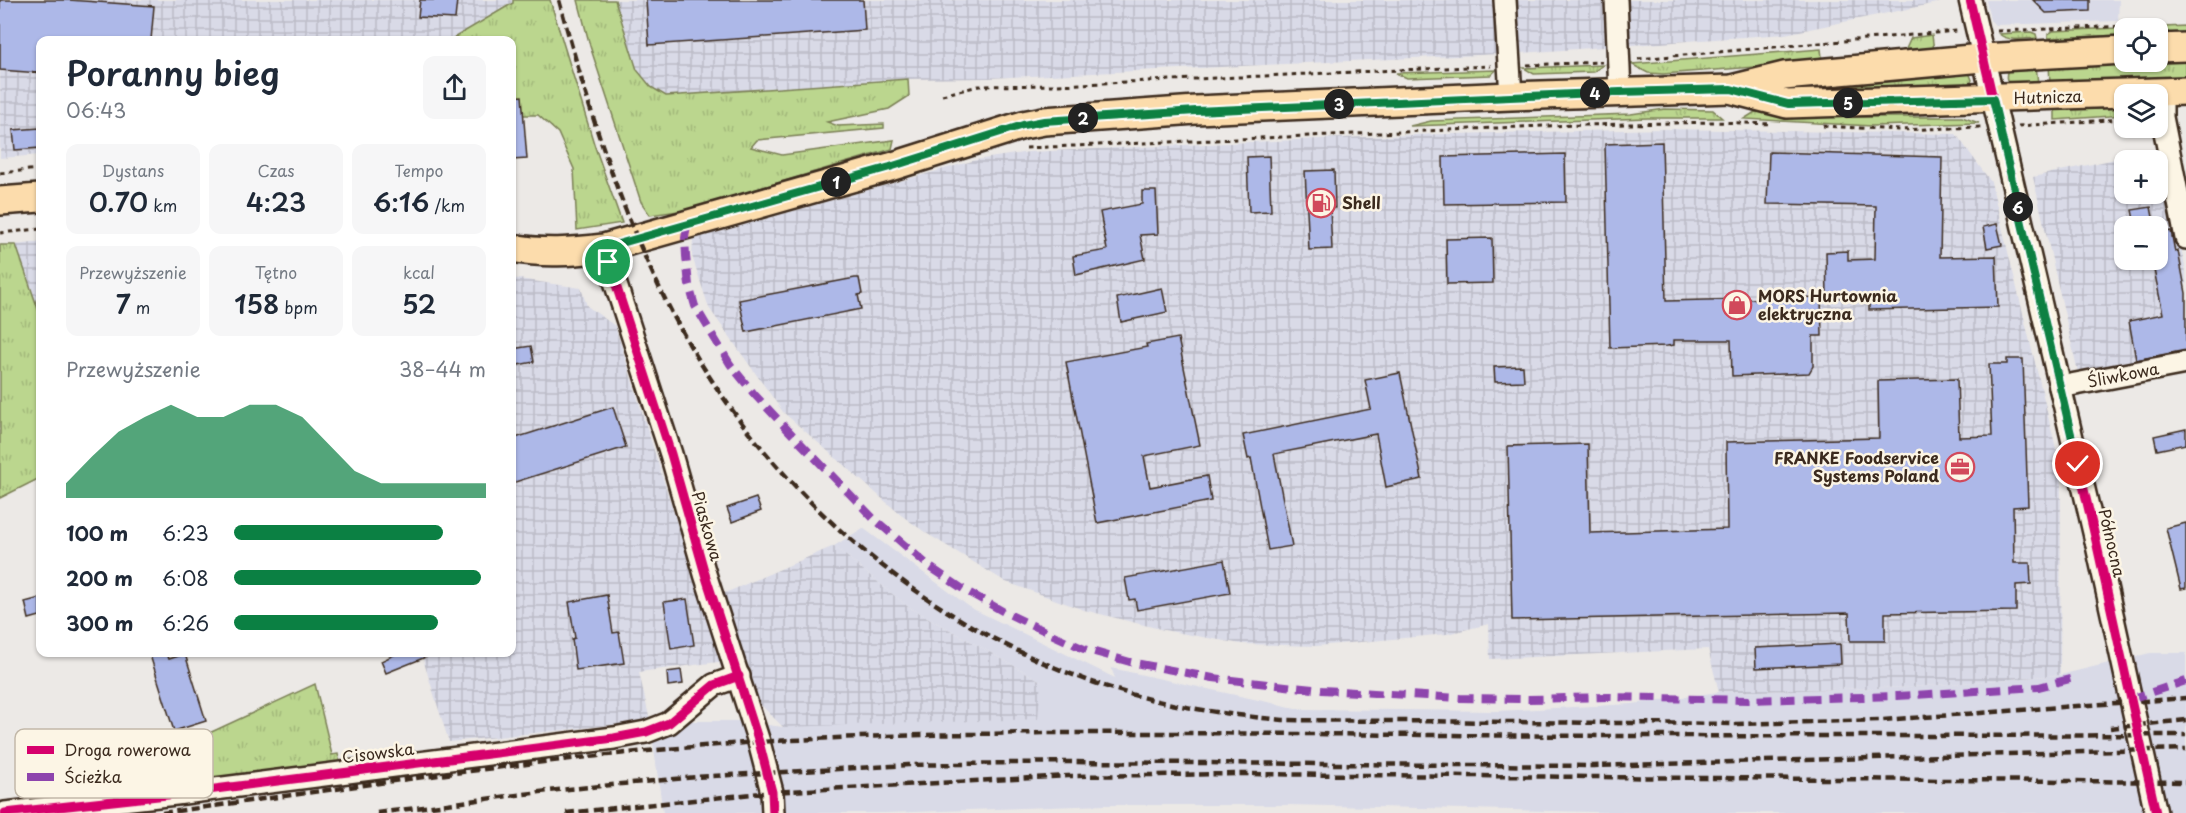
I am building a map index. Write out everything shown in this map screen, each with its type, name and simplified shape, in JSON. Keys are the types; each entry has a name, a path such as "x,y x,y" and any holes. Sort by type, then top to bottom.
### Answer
{"main road":[{"path":"2168,41 2186,46"},
{"name":"Hutnicza","path":"516,249 530,252 563,253 604,248 890,167 1023,125 1044,121 1207,110 1511,96 1731,89 1784,76 1983,58 2114,51"},
{"name":"Hutnicza","path":"1731,89 1788,104 2174,92"},
{"path":"0,201 36,198"}],"street":[{"path":"1505,0 1511,96"},
{"path":"1616,0 1620,92"},
{"name":"Północna","path":"1970,0 2156,813"},
{"path":"2174,92 2162,117 2186,238"},
{"name":"Piaskowa","path":"604,248 739,676 772,792 773,813"},
{"name":"Śliwkowa","path":"2060,387 2186,363"},
{"name":"Cisowska","path":"213,789 646,732 669,723 714,685 739,676"},
{"name":"Cisowska","path":"4,813 141,798"}],"path":[{"path":"1991,30 2114,35"},
{"path":"942,96 979,86 1059,86 1618,61 1958,31"},
{"path":"2023,125 2114,120"},
{"path":"1023,149 1543,126 1714,122 1776,124"},
{"path":"1821,126 1899,130 1984,127"},
{"path":"0,172 36,169"},
{"path":"0,233 36,229"}],"shaded area":[{"path":"0,0 513,0 457,36 36,36 36,155 0,158"},
{"path":"615,0 1951,0 1785,34 1521,53 989,78 908,79 666,96 651,87 637,70"},
{"path":"1986,0 2119,0 2118,18 2114,18 2114,21 1995,25 1990,20"},
{"path":"1665,129 1956,134 1991,182 2061,469 2060,675 1913,687 1719,692 1708,649 1490,659 1489,624 1447,634 1317,646 1241,644 1164,630 1084,610 1006,582 926,533 901,515 783,412 709,308 692,256 693,239 976,160 1029,152 1410,135"},
{"path":"2114,159 2114,204 2168,204 2168,183 2186,272 2186,352 2078,372 2033,177"},
{"path":"36,242 36,303 16,245"},
{"path":"516,279 581,288 587,306 615,326 702,603 834,546 907,606 1041,681 1038,719 783,727 718,662 639,672 650,721 449,742 422,657 516,657"},
{"path":"863,528 971,608 1115,678 1111,668 1300,709 1497,711 1632,704 1719,692 1913,687 2060,675 2150,653 2186,653 2186,813 1642,813 1286,805 1105,805 885,813 663,813 650,721 737,721 783,727 1041,681 907,606 834,546"}],"green space":[{"path":"513,0 550,0 595,147 622,223 577,230 574,169 558,133 538,115 516,115 516,36 457,36 513,3"},
{"path":"578,0 615,0 637,70 651,87 666,96 908,79 909,96 889,109 827,122 838,126 884,124 884,128 757,140 751,147 782,155 894,140 892,149 686,210 650,215 641,202 590,46"},
{"path":"2186,26 2186,33 2170,34 2168,27"},
{"path":"2114,28 2114,35 2048,38 2048,34 2053,31"},
{"path":"2031,32 2036,34 2037,38 2012,39 1999,34"},
{"path":"1932,35 1934,51 1906,49 1911,38"},
{"path":"1821,49 1822,57 1793,64 1663,74 1648,73 1631,64"},
{"path":"2168,60 2186,60 2186,78 2050,83 2049,64 2114,63 2114,72 2168,72"},
{"path":"1603,65 1593,72 1534,74 1524,68"},
{"path":"2036,65 2038,84 2010,84 2007,81 2008,69"},
{"path":"1496,70 1491,75 1407,78 1396,73"},
{"path":"1969,72 1972,80 1969,86 1812,94 1745,88"},
{"path":"2114,108 2114,116 2055,120 2055,110"},
{"path":"1665,109 1713,110 1722,118 1648,118 1410,126 1431,121 1631,114"},
{"path":"1755,112 1861,117 1962,117 1979,123 1872,126 1744,119"},
{"path":"0,245 16,245 36,303 36,480 0,498"},
{"path":"315,684 332,755 338,754 340,764 213,781 213,731"}],"building":[{"path":"0,0 69,0 154,6 151,36 36,36 36,73 0,70"},
{"path":"420,0 457,0 455,19 418,17"},
{"path":"646,0 863,0 865,30 649,45"},
{"path":"2033,0 2090,0 2090,11 2046,13"},
{"path":"522,96 527,159 516,160 516,97"},
{"path":"36,128 36,148 15,150 13,130"},
{"path":"1662,142 1666,301 1821,297 1822,336 1813,336 1813,366 1809,373 1732,376 1731,340 1674,340 1674,345 1667,346 1610,348 1605,144"},
{"path":"1769,152 1942,157 1940,257 1996,256 1998,307 1869,310 1869,297 1827,298 1826,252 1848,251 1848,260 1875,259 1876,206 1767,204"},
{"path":"1565,154 1566,202 1444,204 1443,157"},
{"path":"1269,156 1271,211 1249,212 1247,157"},
{"path":"1334,170 1335,208 1330,208 1332,249 1309,250 1305,171"},
{"path":"1142,191 1156,191 1158,234 1140,235 1145,259 1076,275 1073,256 1107,250 1100,212 1142,204"},
{"path":"2151,207 2153,216 2133,216 2132,210"},
{"path":"1997,224 2002,245 1987,248 1983,227"},
{"path":"2171,231 2175,252 2178,251 2186,293 2186,350 2136,360 2129,321 2163,314 2154,270 2168,270 2168,232"},
{"path":"1492,238 1493,283 1447,284 1446,239"},
{"path":"859,278 862,294 858,295 861,309 746,332 739,300"},
{"path":"1162,288 1167,312 1121,322 1117,298"},
{"path":"1178,338 1200,445 1144,456 1150,487 1207,476 1211,501 1097,523 1066,362 1147,347 1146,344"},
{"path":"531,346 534,362 516,365 516,348"},
{"path":"2007,359 2023,359 2028,506 2013,507 2014,563 2030,563 2031,584 2016,585 2016,611 1885,613 1885,641 1850,641 1849,613 1512,620 1508,446 1588,444 1590,533 1727,529 1726,442 1879,438 1878,381 1957,379 1959,437 1992,436 1989,364 2007,364"},
{"path":"1523,366 1524,381 1495,382 1494,367"},
{"path":"1400,373 1422,479 1386,487 1376,434 1274,454 1292,546 1268,550 1251,458 1248,459 1243,435 1371,409 1365,380"},
{"path":"613,407 626,447 516,482 516,438"},
{"path":"2186,429 2186,444 2157,450 2154,436"},
{"path":"756,498 761,511 732,522 727,508"},
{"path":"2186,523 2186,588 2181,589 2166,528"},
{"path":"1224,560 1230,593 1137,610 1135,599 1129,600 1125,578"},
{"path":"607,595 613,633 619,632 624,663 576,670 572,639 575,638 569,602"},
{"path":"36,599 36,617 29,619 25,602"},
{"path":"687,599 694,645 671,649 664,602"},
{"path":"1840,644 1841,664 1756,668 1755,648"},
{"path":"151,657 168,657 169,659 186,657 206,721 173,729"},
{"path":"389,657 426,657 386,673 381,661"},
{"path":"681,670 683,684 668,686 667,672"}],"railway":[{"path":"559,0 596,125 641,248 679,326 718,390 763,449 813,504 868,555 928,599 992,638 1060,670 1130,694 1168,703 1283,720 1737,724 1883,720 2186,698"},
{"path":"2110,728 2186,720"},
{"path":"162,813 535,763 684,748 844,738 1015,733 1628,736 2186,735"},
{"path":"377,813 548,791 696,777 908,765 1066,762 1594,766 2186,749"},
{"path":"566,813 772,792 1068,776 1240,774 2186,782"}],"marked path":[{"path":"687,225 686,256 689,285 695,306 730,364 754,394 873,518 930,567 1006,613 1084,649 1130,662 1213,678 1322,690 1460,698 1608,697 1749,700 1897,696 2039,687 2077,677"},
{"path":"2130,699 2186,681"}],"cycle path":[{"path":"1970,0 2096,541 2156,813"},
{"path":"604,248 671,454 705,574 759,742 772,792 773,813"},
{"path":"213,789 646,732 669,723 714,685 739,676"},
{"path":"5,813 140,798"}],"place":[{"name":"Shell","path":"1321,203"},
{"name":"MORS Hurtownia elektryczna","path":"1737,305"},
{"name":"FRANKE Foodservice Systems Poland","path":"1960,467"}],"route":[{"path":"608,262 604,248 890,167 1023,125 1044,121 1196,111 1511,96 1731,89 1788,104 1993,99 2078,464"}]}
